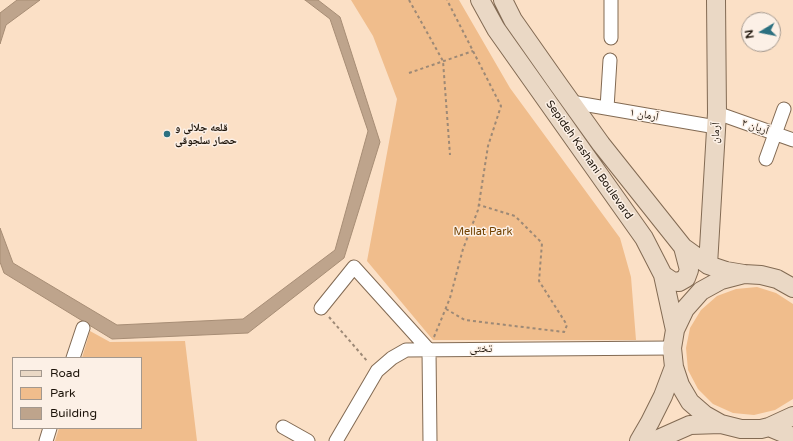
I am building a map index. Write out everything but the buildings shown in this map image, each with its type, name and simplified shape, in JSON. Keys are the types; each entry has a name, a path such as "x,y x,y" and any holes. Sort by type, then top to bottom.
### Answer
{"main road":[{"name":"Sepideh Kashani Boulevard","path":"480,0 496,30 644,238 663,275 675,330"},
{"name":"Sepideh Kashani Boulevard","path":"503,0 513,20 571,102 602,144 684,247 708,265 726,271 744,274"},
{"name":"آرمان","path":"708,265 717,120 716,0"},
{"path":"663,275 672,281 680,282 686,278 689,270 684,247"},
{"path":"793,288 785,278 761,275 744,274 721,280 701,291 685,309 675,330 672,348 674,367 680,386 690,402 705,415 722,424 741,429 761,429 770,427 793,416"},
{"path":"639,441 663,396 674,367"},
{"path":"654,441 690,425 722,424"},
{"path":"770,427 793,437"}],"street":[{"path":"611,0 611,38"},
{"path":"606,108 610,60"},
{"name":"آرمان ۱","path":"571,102 606,108 717,120"},
{"path":"766,159 784,109"},
{"name":"آریان ۲","path":"717,120 775,134 793,140"},
{"path":"321,308 354,267 429,350 430,441"},
{"path":"73,357 83,328"},
{"name":"تختی","path":"336,441 377,372 392,358 406,350 672,348"},
{"path":"283,427 308,441"},
{"path":"46,441 50,429"}],"path":[{"path":"408,0 444,61 450,155"},
{"path":"429,350 450,298 463,249 478,210 488,146 501,106 447,0"},
{"path":"409,73 473,51"},
{"path":"446,309 465,320 564,332 567,325 539,281 542,243 515,216 479,205"},
{"path":"321,308 377,372"}],"green space":[{"name":"Mellat Park","path":"351,0 459,0 510,88 620,238 631,277 636,340 433,340 367,261 397,99 373,36"},
{"path":"757,287 776,293 793,304 793,399 775,410 754,415 733,413 713,404 698,389 688,370 686,348 690,328 701,310 717,296 736,289"},
{"path":"90,331 110,342 185,341 197,441 55,441 59,429 142,429 142,357 82,357"}],"place":[{"name":"قلعه جلالی و حصار سلجوقی","path":"167,134"}]}
